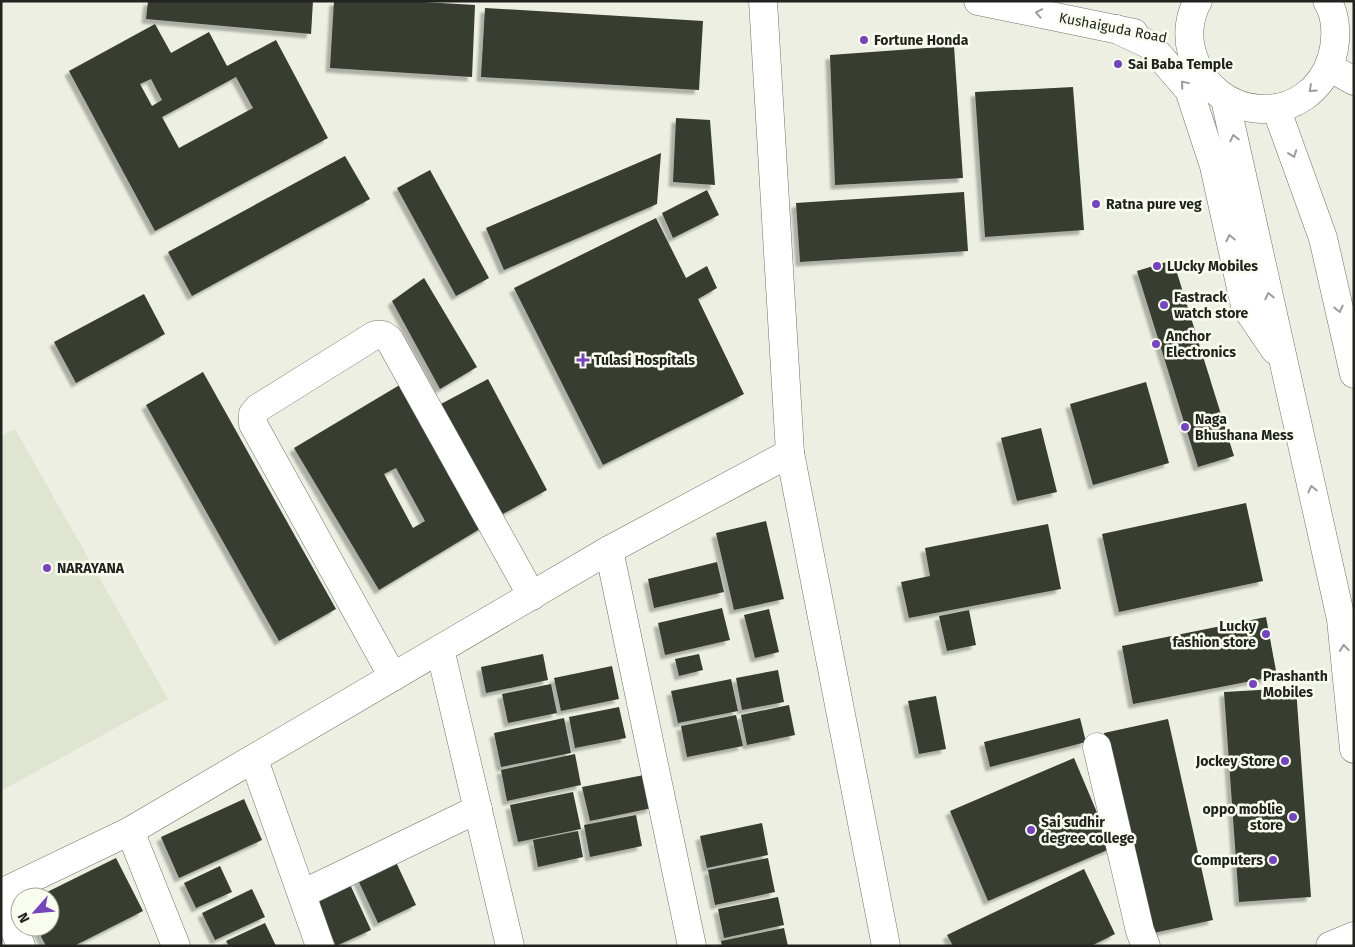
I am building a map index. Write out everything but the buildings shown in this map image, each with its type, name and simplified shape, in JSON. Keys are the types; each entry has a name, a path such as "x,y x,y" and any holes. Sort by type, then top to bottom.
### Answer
{"street":[{"path":"763,1 790,453 886,946"},
{"name":"Kushaiguda Road","path":"978,1 1189,44"},
{"path":"1198,1 1190,24 1189,44 1196,66 1208,84 1225,99 1241,106 1258,109 1276,108 1298,100 1316,86 1329,67 1335,47 1335,25 1328,3"},
{"path":"1328,3 1354,18"},
{"path":"1116,29 1150,45 1189,90 1214,166 1245,306 1283,361"},
{"path":"1329,67 1354,81"},
{"path":"1225,99 1341,619 1354,749"},
{"path":"1276,108 1323,238 1354,374"},
{"path":"393,677 252,424 253,414 258,408 375,335 383,335 389,339 532,596"},
{"path":"21,946 1,895 130,831 254,760 609,550 790,453"},
{"path":"609,550 692,946"},
{"path":"440,649 478,809 506,944"},
{"path":"1097,747 1140,931 1146,946"},
{"path":"254,760 320,946"},
{"path":"302,894 478,809"},
{"path":"130,831 176,946"},
{"path":"1330,946 1354,936"}],"shaded area":[{"name":"NARAYANA","path":"15,429 168,699 1,791 1,436"}],"place":[{"name":"Fortune Honda","path":"864,40"},
{"name":"Sai Baba Temple","path":"1118,64"},
{"name":"Ratna pure veg","path":"1096,204"},
{"name":"LUcky Mobiles","path":"1157,266"},
{"name":"Fastrack watch store","path":"1164,305"},
{"name":"Anchor Electronics","path":"1156,344"},
{"name":"Tulasi Hospitals","path":"583,360"},
{"name":"Naga Bhushana Mess","path":"1185,427"},
{"name":"NARAYANA","path":"47,568"},
{"name":"Lucky fashion store","path":"1266,634"},
{"name":"Prashanth Mobiles","path":"1253,684"},
{"name":"Jockey Store","path":"1285,761"},
{"name":"oppo moblie store","path":"1293,817"},
{"name":"Sai sudhir degree college","path":"1031,830"},
{"name":"Computers","path":"1273,860"}]}
